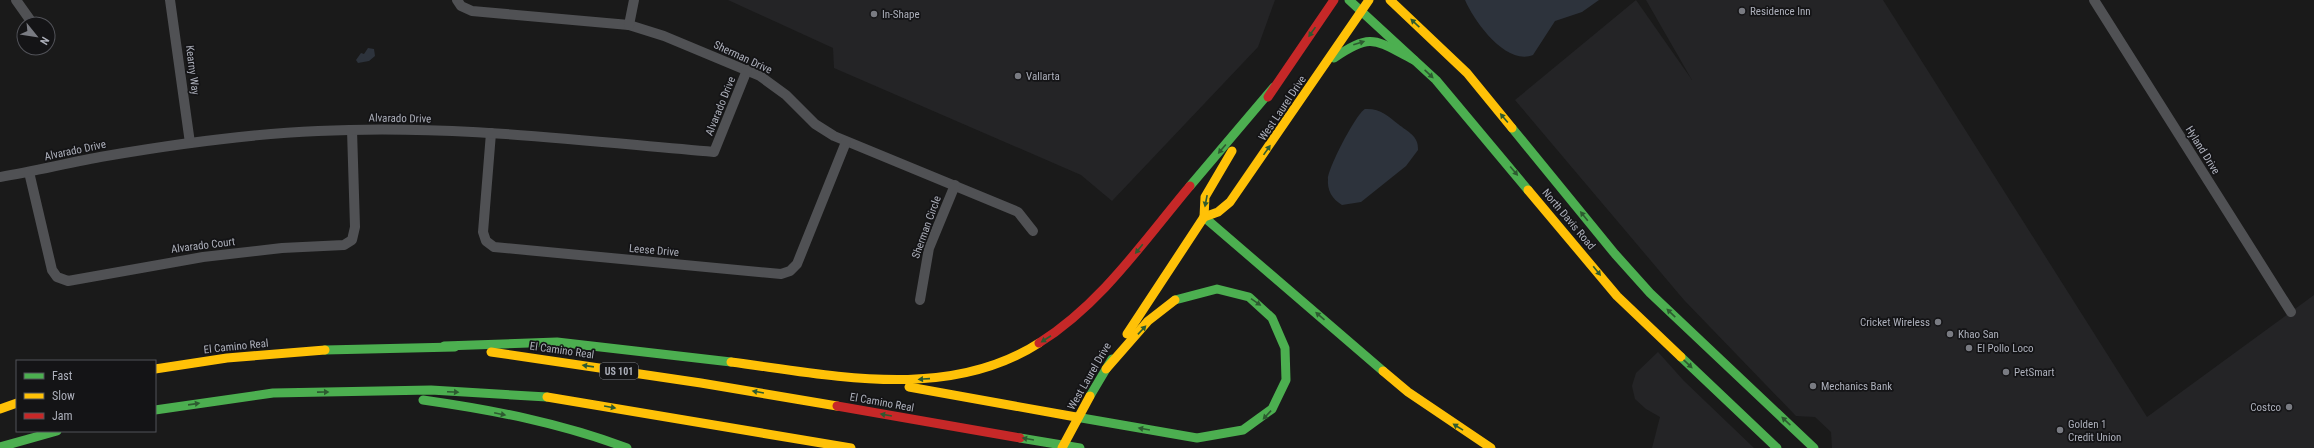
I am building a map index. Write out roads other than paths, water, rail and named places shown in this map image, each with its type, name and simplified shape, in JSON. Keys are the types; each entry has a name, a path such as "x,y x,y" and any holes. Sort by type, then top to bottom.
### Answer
{"main road":[{"name":"West Laurel Drive","path":"1062,448 1106,369 1204,217 1205,198 1213,182 1274,87 1334,0"},
{"name":"North Davis Road","path":"1349,0 1414,60 1456,103 1617,296 1777,448"},
{"name":"West Laurel Drive","path":"1204,217 1218,212 1230,202 1369,0"},
{"name":"North Davis Road","path":"1390,0 1467,73 1650,293 1814,448"},
{"path":"1326,63 1363,41 1375,42 1414,60"},
{"path":"444,346 571,343 891,381 947,377 992,367 1033,348 1058,332 1082,312 1119,274 1185,192 1274,87"},
{"path":"1204,217 1408,392 1491,448"},
{"path":"850,377 1197,438 1217,438 1249,429 1268,414 1281,394 1288,372 1288,359 1286,346 1278,326 1264,308 1238,293 1210,289 1188,294 1164,307 1106,369"},
{"name":"El Camino Real","path":"156,369 182,364 321,348 444,346 701,383 1080,448"},
{"path":"156,410 273,393 432,390 551,398 851,448"},
{"path":"351,391 440,402 489,412 600,437 627,448"},
{"path":"0,409 16,403"},
{"path":"0,447 53,432"}],"street":[{"path":"16,0 27,16"},
{"name":"Kearny Way","path":"170,0 190,143"},
{"name":"Sherman Drive","path":"457,0 461,6 472,11 629,25 664,36 747,70 778,88 815,124 846,142 955,185 1018,212 1032,231"},
{"path":"629,25 634,0"},
{"name":"Hyland Drive","path":"2094,0 2291,312"},
{"name":"Alvarado Drive","path":"0,177 105,156 190,143 284,133 352,130 491,133 714,152 747,70"},
{"name":"Alvarado Court","path":"29,172 52,270 56,277 68,281 203,257 282,248 338,246 348,243 354,236 352,130"},
{"name":"Leese Drive","path":"491,133 483,232 486,241 494,247 776,274 785,274 797,264 846,142"},
{"name":"Sherman Circle","path":"920,300 929,248 955,185"}],"place":[{"name":"Residence Inn","path":"1742,11"},
{"name":"In-Shape","path":"874,14"},
{"name":"Vallarta","path":"1018,76"},
{"name":"Cricket Wireless","path":"1938,322"},
{"name":"Khao San","path":"1950,334"},
{"name":"El Pollo Loco","path":"1969,348"},
{"name":"PetSmart","path":"2006,372"},
{"name":"Mechanics Bank","path":"1813,386"},
{"name":"Costco","path":"2289,407"},
{"name":"Golden 1 Credit Union","path":"2060,430"}]}
